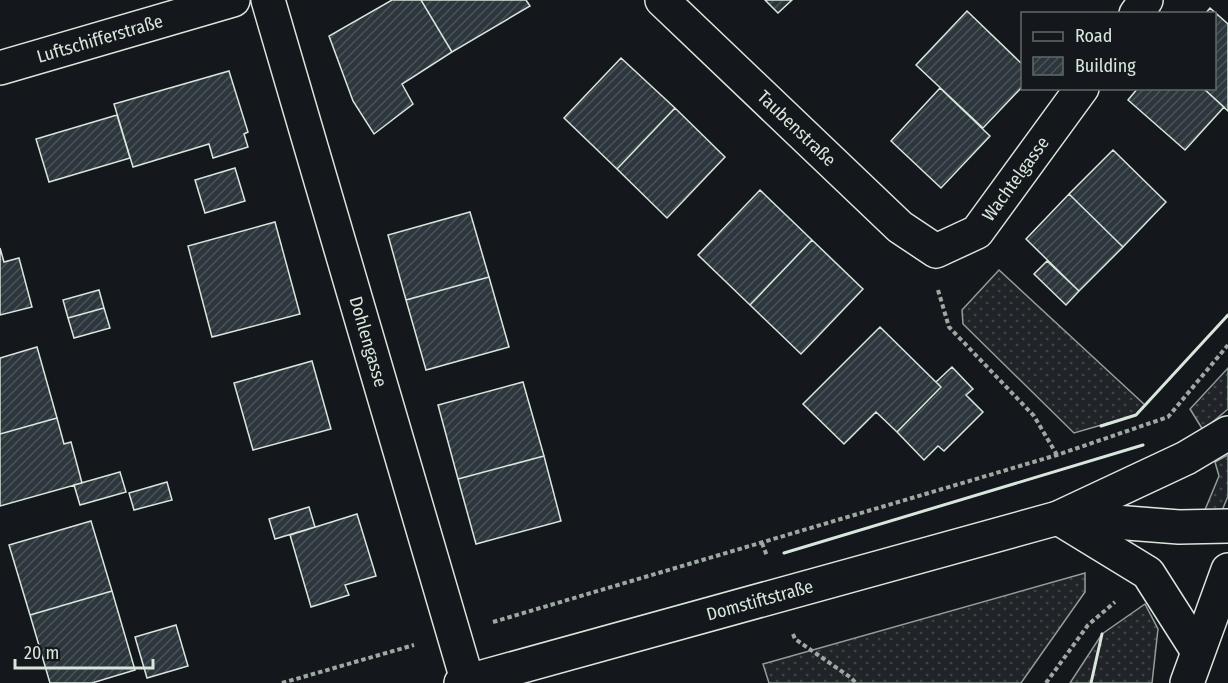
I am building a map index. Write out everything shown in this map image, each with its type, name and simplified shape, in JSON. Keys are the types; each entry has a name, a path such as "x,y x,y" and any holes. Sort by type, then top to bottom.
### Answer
{"street":[{"name":"Luftschifferstraße","path":"0,68 233,0"},
{"name":"Dohlengasse","path":"268,0 466,682"},
{"name":"Taubenstraße","path":"662,0 900,228 936,250"},
{"name":"Wachtelgasse","path":"936,250 977,232 1081,90"},
{"path":"1058,518 1186,458 1228,433"},
{"path":"1058,518 1179,527 1228,526"},
{"path":"1058,518 1148,573 1197,650"},
{"name":"Domstiftstraße","path":"466,682 1058,518"},
{"path":"1187,683 1197,650 1228,570"}],"path":[{"path":"936,250 935,280 949,327 1034,416 1057,455"},
{"path":"282,683 1057,455 1168,417 1228,345"},
{"path":"779,594 795,639 850,676 856,683"}],"shaded area":[{"path":"999,270 1145,405 1136,415 1074,433 963,324 962,310"},
{"path":"1228,368 1228,409 1203,430 1190,409"},
{"path":"1228,455 1228,496 1219,518 1202,517 1219,476 1215,462"},
{"path":"1085,573 1085,592 1021,683 769,683 763,664"},
{"path":"1145,604 1158,629 1152,683 1070,683 1102,634"}],"building":[{"path":"392,0 421,0 452,52 402,84 413,104 374,134 353,101 329,36"},
{"path":"421,0 526,0 530,6 452,52"},
{"path":"765,0 792,0 778,13"},
{"path":"967,11 1021,63 1021,88 983,128 916,65"},
{"path":"1216,13 1228,24 1228,111 1205,90 1216,90"},
{"path":"621,58 675,108 617,169 564,118"},
{"path":"229,71 248,132 244,134 248,147 213,158 209,144 133,167 114,104"},
{"path":"940,88 990,136 941,188 891,141"},
{"path":"1136,90 1205,90 1224,107 1185,150 1128,100"},
{"path":"675,108 725,157 667,218 617,169"},
{"path":"117,115 130,158 49,182 36,139"},
{"path":"1113,150 1166,202 1123,247 1069,194"},
{"path":"235,168 245,201 205,213 195,180"},
{"path":"760,190 812,240 750,305 698,255"},
{"path":"1069,194 1123,247 1079,291 1026,239"},
{"path":"470,212 489,277 406,300 388,235"},
{"path":"275,222 300,314 212,337 188,246"},
{"path":"812,240 863,289 801,354 750,305"},
{"path":"0,248 4,262 19,258 32,307 0,315"},
{"path":"1047,261 1079,291 1066,305 1034,274"},
{"path":"489,277 509,347 426,370 406,300"},
{"path":"99,290 104,308 68,318 63,300"},
{"path":"104,308 110,328 74,338 68,318"},
{"path":"880,327 941,387 897,432 876,412 844,444 803,404"},
{"path":"37,347 57,418 0,434 0,358"},
{"path":"312,361 331,429 253,450 234,383"},
{"path":"952,367 973,389 966,395 983,412 944,451 938,446 924,460 897,432 941,387 936,382"},
{"path":"523,382 544,456 458,479 438,405"},
{"path":"57,418 64,444 71,442 82,483 0,506 0,434"},
{"path":"544,456 561,521 476,544 458,479"},
{"path":"120,472 126,492 80,505 74,485"},
{"path":"167,482 172,500 134,510 129,493"},
{"path":"309,507 315,527 275,539 269,519"},
{"path":"357,514 376,576 345,585 349,595 311,607 290,535"},
{"path":"91,521 112,591 30,615 9,545"},
{"path":"112,591 135,670 92,683 50,683 30,615"},
{"path":"176,625 188,666 147,678 135,637"}],"wall":[{"path":"1101,426 1136,415 1228,315"},
{"path":"784,553 1143,445"},
{"path":"1091,683 1102,634"}]}
